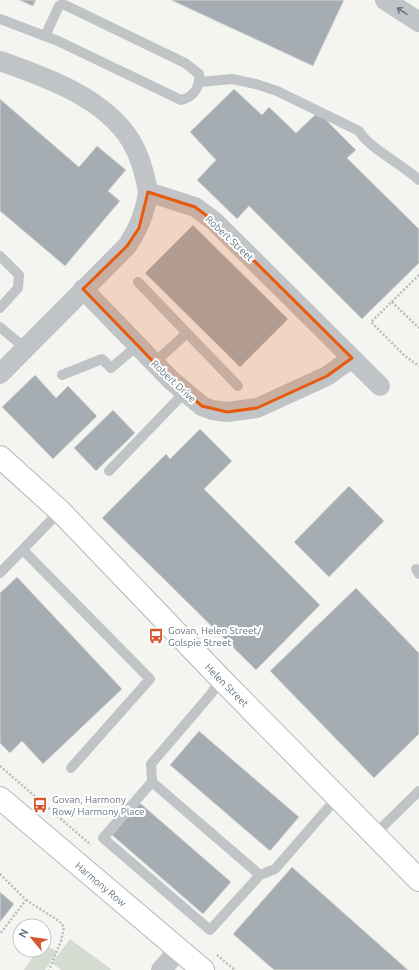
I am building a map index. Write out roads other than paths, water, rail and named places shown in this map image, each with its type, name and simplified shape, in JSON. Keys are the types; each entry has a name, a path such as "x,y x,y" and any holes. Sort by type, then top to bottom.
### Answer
{"street":[{"path":"386,0 419,22"},
{"path":"0,61 61,84 86,98 103,112 130,140 144,172 148,192 146,209 139,228 113,262 83,289 26,350 0,374"},
{"name":"Robert Street","path":"148,192 195,207 214,221 380,386"},
{"name":"Robert Drive","path":"83,289 154,363 202,406 212,410 227,412 257,408 327,376 352,358"},
{"name":"Helen Street","path":"0,457 60,511 221,679 337,795 419,880"},
{"name":"Harmony Row","path":"0,798 203,970"},
{"path":"161,970 179,950"}],"lane":[{"path":"0,20 45,36 106,63 181,100 189,98 196,90 200,82 199,74 185,63 62,4 56,10 45,36"},
{"path":"200,82 240,80 277,91 359,131 364,138 402,165 419,180"},
{"path":"0,256 19,275 18,288 0,308"},
{"path":"138,282 238,386"},
{"path":"0,327 26,350"},
{"path":"154,363 187,333"},
{"path":"62,375 102,360 111,368 138,346"},
{"path":"109,471 185,392"},
{"path":"0,573 60,511"},
{"path":"23,550 150,679 71,768"},
{"path":"221,679 211,694 151,764 152,782 103,838 210,930 260,875 275,870 337,795"},
{"path":"152,782 260,875"},
{"path":"375,834 419,791"}],"place":[{"name":"Govan, Helen Street/ Golspie Street","path":"156,636"},
{"name":"Govan, Harmony Row/ Harmony Place","path":"40,805"}]}
